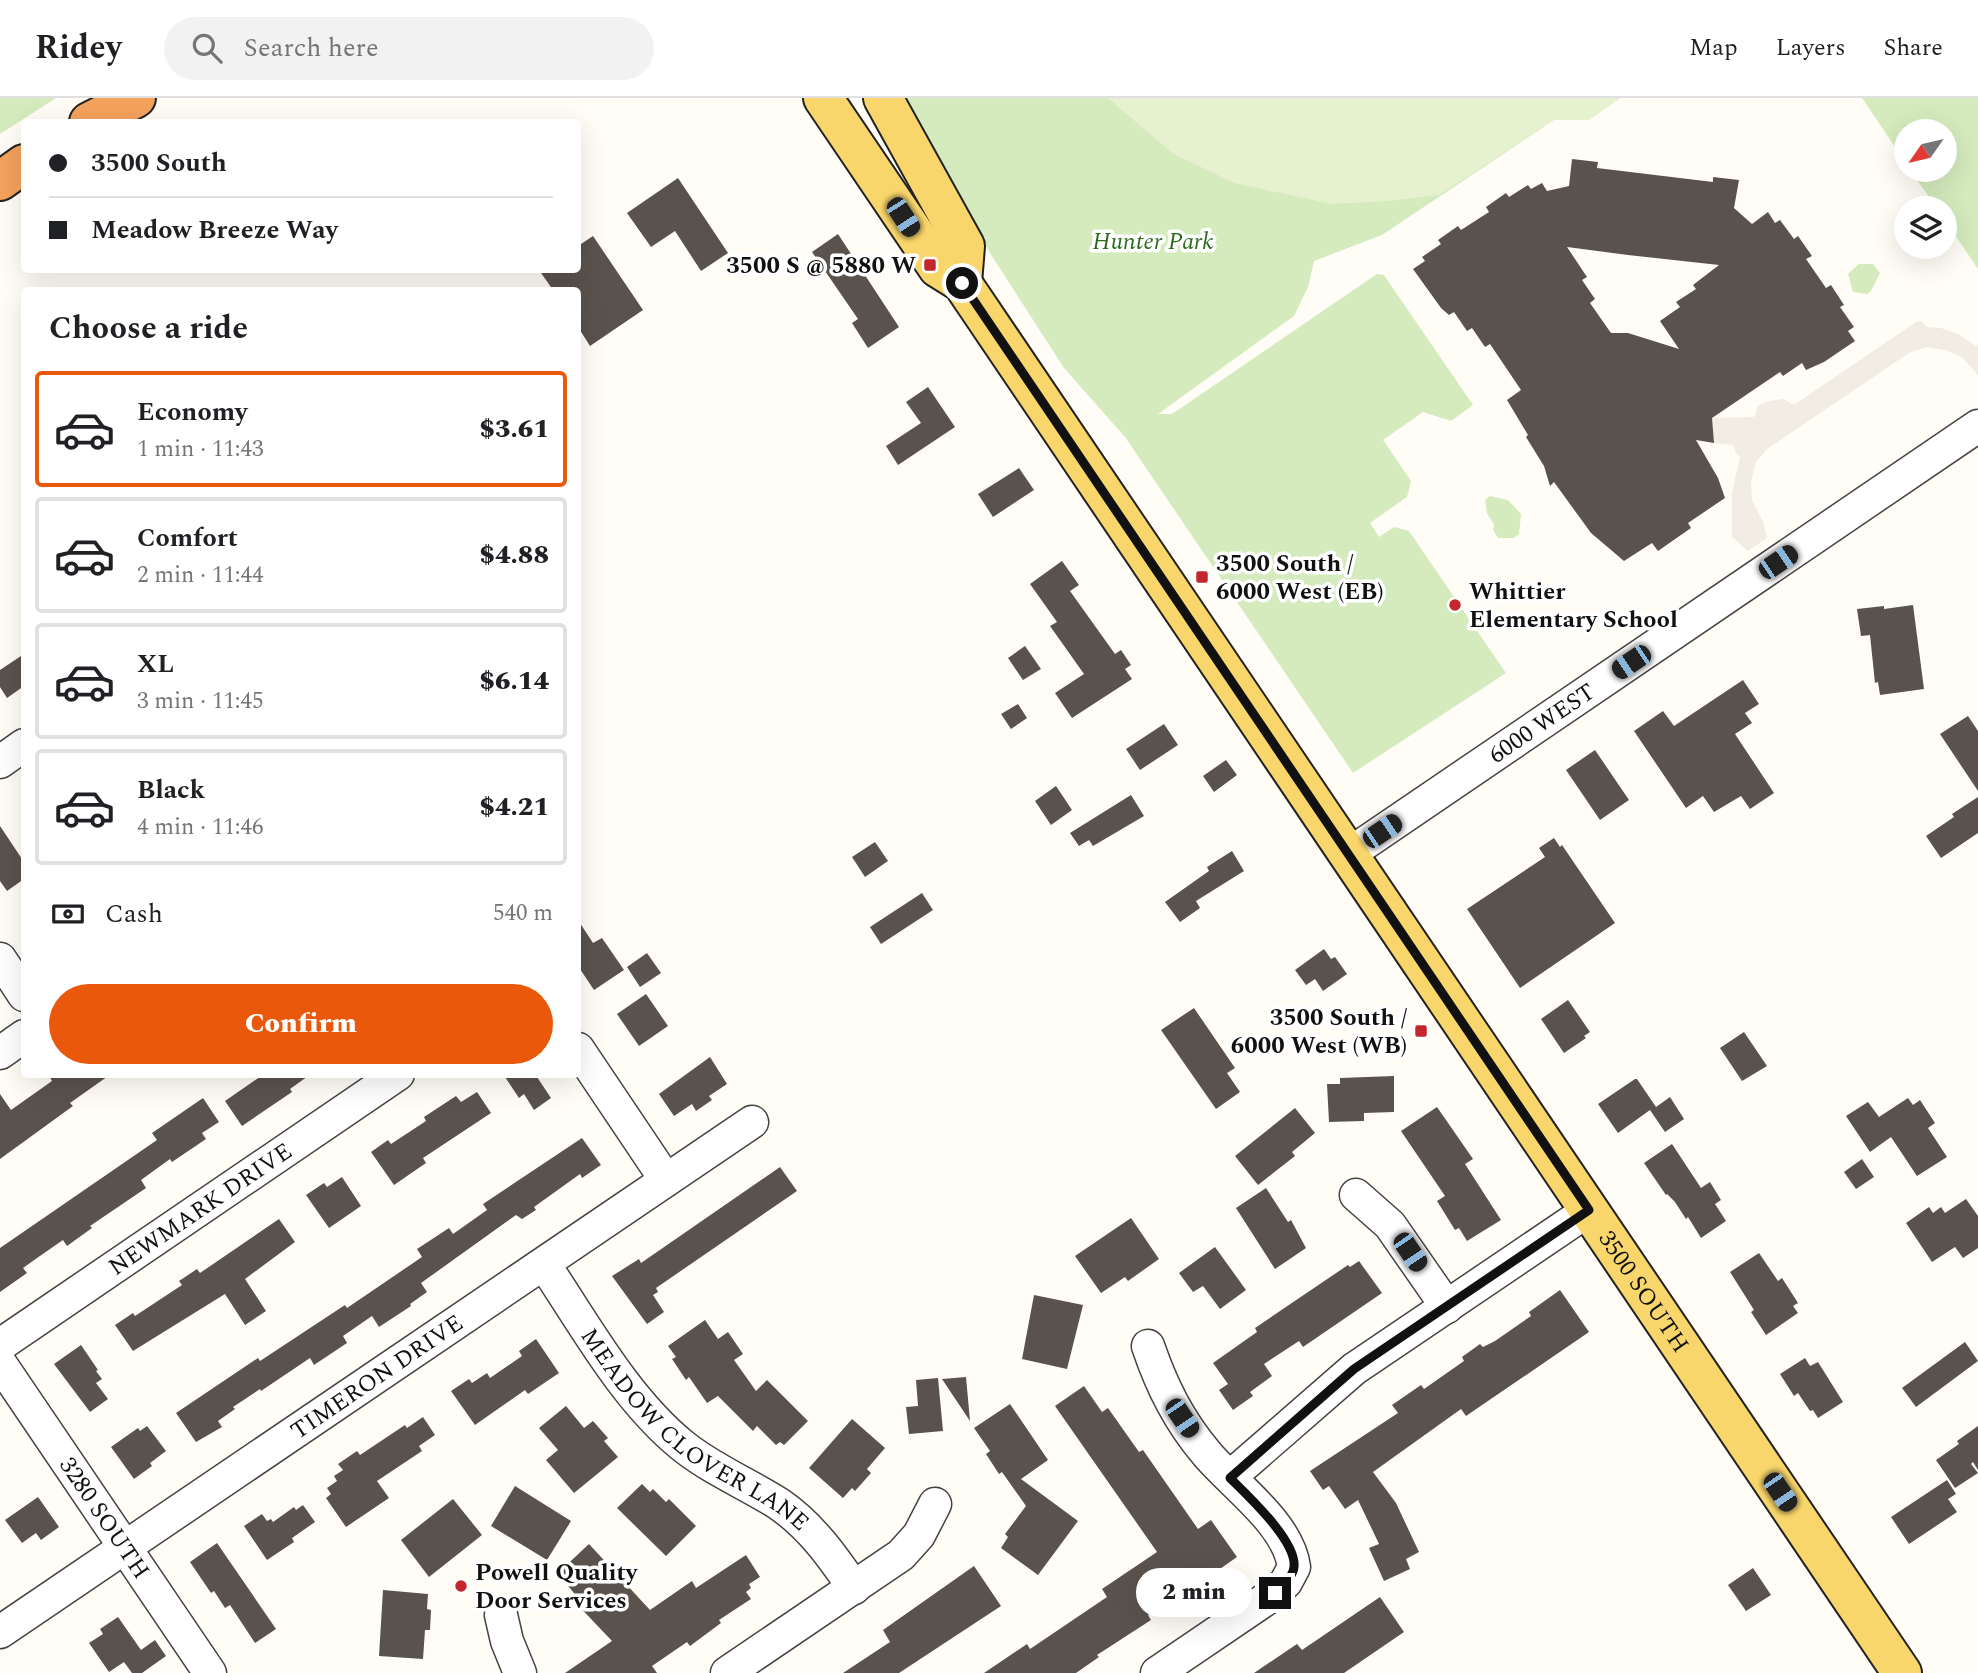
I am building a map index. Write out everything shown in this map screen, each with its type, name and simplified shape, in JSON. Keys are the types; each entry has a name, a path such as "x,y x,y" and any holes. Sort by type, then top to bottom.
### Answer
{"highway":[{"path":"91,119 118,98"},
{"path":"93,119 136,98"},
{"path":"0,181 21,166"}],"main road":[{"name":"3500 SOUTH","path":"823,98 938,268 962,283 1902,1673"},
{"path":"883,98 965,246 962,283"}],"street":[{"name":"6000 WEST","path":"1349,854 1978,426"},
{"path":"0,762 21,747"},
{"path":"0,959 21,990"},
{"path":"0,1052 21,1038"},
{"path":"581,1053 666,1180"},
{"name":"NEWMARK DRIVE","path":"0,1345 392,1078"},
{"name":"TIMERON DRIVE","path":"0,1632 752,1122"},
{"path":"1356,1195 1391,1225 1447,1307"},
{"path":"1230,1478 1339,1381 1589,1210"},
{"name":"MEADOW CLOVER LANE","path":"544,1264 624,1382 654,1419 683,1446 708,1464 780,1504 807,1526 834,1558 854,1588"},
{"path":"1148,1346 1168,1397 1202,1447 1282,1537 1289,1548 1294,1567 1286,1582 1275,1593 1157,1673"},
{"name":"3280 SOUTH","path":"0,1363 210,1673"},
{"path":"727,1673 854,1588 911,1546 935,1504"},
{"path":"501,1615 507,1641 520,1673"}],"green space":[{"path":"0,98 56,98 21,119 0,134"},
{"name":"Hunter Park","path":"903,98 1620,98 1589,120 1554,120 1382,235 1314,261 1308,287 1294,316 1158,414 1172,414 1377,274 1384,275 1473,405 1451,421 1423,412 1383,440 1411,481 1407,497 1370,523 1379,537 1394,527 1409,531 1506,673 1353,773 1125,437 1064,368 990,253"},
{"path":"1108,98 1620,98 1589,120 1554,120 1439,195 1332,204 1234,183 1172,153"},
{"path":"1862,98 1978,98 1978,269 1957,238 1957,196 1928,196 1919,182 1957,182 1957,119 1894,119 1894,145"},
{"path":"1859,264 1873,264 1880,273 1867,294 1853,292 1848,274"},
{"path":"1490,496 1508,500 1521,514 1519,534 1514,538 1498,538 1493,530 1494,525 1487,513 1485,500"}],"shaded area":[{"path":"1921,321 1926,327 1941,328 1978,345 1978,375 1962,357 1945,350 1926,347 1909,353 1767,449 1756,462 1751,481 1752,500 1764,524 1767,538 1748,551 1732,537 1732,493 1740,457 1733,445 1713,443 1711,418 1754,417 1758,406 1769,401 1783,399 1794,405"}],"building":[{"path":"1572,159 1598,162 1597,168 1713,182 1713,177 1739,180 1734,208 1752,224 1768,212 1775,223 1780,220 1794,239 1798,236 1812,256 1806,259 1826,288 1831,285 1844,305 1840,307 1854,327 1848,331 1855,341 1824,362 1806,370 1802,363 1783,376 1780,372 1712,418 1714,443 1696,440 1718,478 1725,498 1688,523 1691,528 1658,551 1652,543 1624,561 1591,533 1554,482 1550,486 1544,466 1507,400 1521,390 1490,344 1485,347 1472,328 1467,331 1454,312 1449,315 1441,308 1413,269 1425,261 1422,257 1441,244 1438,240 1458,226 1461,230 1489,212 1486,207 1506,193 1509,197 1528,185 1531,189 1542,183 1547,191 1569,186","holes":["1567,247 1719,265 1693,285 1696,289 1676,302 1680,307 1660,321 1679,349 1628,333 1611,333 1590,303 1595,299 1582,280 1587,277"]},
{"path":"678,178 728,253 701,271 675,231 651,247 627,213"},
{"path":"838,234 899,327 868,348 852,323 858,319 812,252"},
{"path":"593,236 643,310 590,346 581,332 581,287 551,287 541,273 581,273 581,244"},
{"path":"928,387 955,427 898,465 886,446 921,423 906,402"},
{"path":"1019,468 1034,490 993,517 978,494"},
{"path":"1062,561 1079,585 1070,591 1115,654 1121,650 1131,665 1125,669 1132,679 1072,718 1055,693 1084,674 1050,626 1057,622 1030,584"},
{"path":"1913,605 1924,689 1880,695 1878,682 1875,683 1870,635 1861,636 1857,609"},
{"path":"1025,646 1041,669 1023,680 1008,658"},
{"path":"21,656 21,688 7,698 0,687 0,670"},
{"path":"1743,680 1759,704 1745,713 1752,723 1735,734 1774,793 1750,809 1741,796 1714,812 1703,796 1686,808 1634,731 1663,711 1674,726"},
{"path":"1018,704 1027,718 1011,729 1001,714"},
{"path":"1968,716 1978,731 1978,791 1940,734"},
{"path":"1164,724 1178,745 1140,770 1126,749"},
{"path":"1595,750 1629,800 1600,820 1566,770"},
{"path":"1226,760 1237,775 1214,792 1203,776"},
{"path":"1056,786 1072,810 1051,825 1035,801"},
{"path":"1131,795 1144,816 1093,846 1089,840 1079,846 1070,833"},
{"path":"1978,797 1978,833 1941,858 1926,836"},
{"path":"0,826 21,858 21,881 7,891 0,881"},
{"path":"1554,838 1560,847 1562,845 1615,923 1520,988 1467,909 1545,857 1539,848"},
{"path":"875,842 888,861 865,877 852,857"},
{"path":"1232,851 1244,871 1196,901 1200,908 1180,922 1165,902 1209,871 1207,867"},
{"path":"922,893 933,910 881,944 870,927"},
{"path":"581,925 593,943 602,938 624,970 594,990 581,970"},
{"path":"1324,949 1331,959 1335,957 1347,974 1323,991 1315,979 1306,985 1295,970"},
{"path":"647,953 661,973 640,987 627,967"},
{"path":"646,994 668,1026 639,1046 617,1014"},
{"path":"1568,1000 1590,1032 1584,1036 1586,1038 1564,1053 1541,1019"},
{"path":"1194,1008 1235,1068 1227,1073 1240,1092 1216,1109 1161,1030"},
{"path":"1744,1032 1767,1066 1742,1081 1720,1048"},
{"path":"710,1057 727,1084 709,1096 712,1100 696,1111 692,1104 674,1116 659,1094"},
{"path":"1394,1076 1394,1112 1364,1113 1364,1121 1329,1122 1327,1084 1340,1084 1340,1078"},
{"path":"50,1078 105,1078 70,1103 73,1106 0,1159 0,1094 11,1110 52,1081"},
{"path":"258,1078 305,1078 290,1089 292,1092 242,1126 225,1101"},
{"path":"506,1078 538,1078 551,1098 534,1110 524,1094 519,1098"},
{"path":"1635,1079 1656,1107 1670,1097 1684,1119 1665,1132 1650,1110 1618,1133 1598,1104"},
{"path":"477,1092 491,1113 423,1158 426,1163 394,1185 371,1152 388,1140 391,1144 426,1121 424,1117 456,1096 461,1102"},
{"path":"203,1098 219,1122 202,1133 206,1139 172,1162 170,1159 141,1180 146,1188 90,1226 92,1228 67,1246 63,1240 37,1258 23,1268 27,1273 0,1292 0,1248 157,1140 152,1133"},
{"path":"1908,1098 1913,1105 1920,1100 1935,1123 1928,1128 1947,1157 1917,1176 1891,1137 1870,1152 1846,1116 1868,1102 1879,1117"},
{"path":"1437,1107 1473,1159 1465,1164 1501,1220 1467,1241 1459,1228 1455,1230 1437,1201 1445,1196 1401,1131"},
{"path":"1295,1108 1315,1133 1292,1152 1295,1156 1258,1185 1235,1156"},
{"path":"582,1138 601,1165 582,1178 580,1174 534,1207 536,1210 522,1219 516,1215 421,1283 427,1292 410,1304 411,1306 379,1327 372,1316 343,1336 347,1343 314,1365 310,1358 261,1391 260,1389 218,1421 222,1427 196,1442 176,1413 258,1358 260,1361 345,1305 347,1308 422,1257 417,1249 449,1228 453,1234 487,1210 483,1204"},
{"path":"1672,1144 1701,1188 1710,1182 1721,1200 1715,1204 1726,1221 1701,1238 1688,1217 1686,1219 1675,1202 1666,1195 1644,1163"},
{"path":"1862,1159 1874,1177 1856,1189 1844,1172"},
{"path":"780,1167 797,1191 656,1288 658,1292 653,1295 664,1312 647,1324 612,1276 639,1259 641,1263"},
{"path":"342,1177 361,1206 329,1228 306,1195 324,1183 327,1187"},
{"path":"1266,1188 1288,1222 1291,1220 1306,1248 1275,1269 1236,1208"},
{"path":"1966,1199 1978,1216 1978,1248 1963,1258 1955,1247 1932,1262 1906,1223 1929,1207 1933,1213 1941,1207 1945,1213"},
{"path":"1131,1218 1159,1259 1128,1281 1125,1277 1101,1293 1075,1256"},
{"path":"279,1219 295,1242 245,1279 266,1311 245,1325 225,1294 133,1351 115,1325 133,1313 135,1316 182,1285 179,1281 197,1269 200,1273"},
{"path":"1215,1247 1246,1290 1220,1309 1203,1286 1193,1292 1179,1273"},
{"path":"1759,1253 1778,1281 1782,1278 1798,1303 1793,1306 1798,1313 1766,1335 1730,1272"},
{"path":"1359,1261 1382,1293 1303,1347 1299,1341 1264,1364 1272,1376 1250,1392 1253,1396 1233,1410 1219,1390 1228,1384 1213,1363 1257,1332 1255,1328 1348,1265 1350,1267"},
{"path":"1560,1290 1589,1332 1466,1416 1461,1409 1373,1472 1396,1503 1419,1552 1406,1559 1410,1569 1384,1581 1369,1548 1379,1544 1358,1500 1345,1509 1329,1486 1323,1490 1310,1471 1398,1413 1392,1405 1421,1385 1424,1389 1464,1361 1462,1357 1480,1344 1483,1347 1495,1341 1531,1316 1529,1312"},
{"path":"1034,1295 1083,1305 1067,1369 1022,1359"},
{"path":"705,1320 718,1339 728,1332 743,1354 734,1360 756,1391 767,1380 808,1421 784,1445 780,1442 776,1445 757,1426 753,1431 718,1396 707,1403 689,1377 686,1380 672,1359 676,1357 668,1346"},
{"path":"536,1339 559,1373 528,1394 525,1390 475,1425 451,1391 469,1379 472,1383 487,1373 490,1378 522,1356 519,1351"},
{"path":"1965,1342 1978,1361 1916,1407 1902,1388"},
{"path":"81,1345 98,1370 96,1371 102,1379 96,1383 108,1399 90,1412 54,1364"},
{"path":"1805,1358 1810,1366 1818,1362 1843,1402 1818,1418 1798,1393 1794,1396 1780,1374"},
{"path":"966,1377 970,1421 942,1379"},
{"path":"938,1378 943,1431 909,1434 906,1407 918,1406 916,1380"},
{"path":"1084,1386 1102,1412 1108,1408 1139,1452 1143,1450 1198,1529 1211,1520 1237,1557 1214,1573 1217,1577 1197,1591 1193,1585 1148,1615 1151,1620 1097,1655 1099,1657 1076,1673 984,1673 1027,1644 1030,1649 1107,1597 1102,1589 1157,1552 1055,1406"},
{"path":"1010,1404 1048,1460 1021,1479 1078,1521 1038,1575 1001,1548 1008,1537 1005,1534 1026,1506 1002,1472 999,1474 986,1454 990,1451 974,1428"},
{"path":"566,1406 584,1428 593,1421 608,1438 604,1441 618,1457 574,1493 546,1460 558,1450 539,1428"},
{"path":"423,1417 435,1435 419,1446 422,1451 377,1481 389,1498 346,1527 326,1498 331,1494 327,1488 337,1481 334,1476 343,1470 338,1464 357,1451 360,1455 405,1425 407,1428"},
{"path":"852,1419 885,1448 867,1469 871,1473 855,1491 852,1488 843,1498 809,1468"},
{"path":"147,1426 166,1451 134,1479 111,1447 138,1428 140,1431"},
{"path":"1978,1426 1978,1470 1973,1462 1971,1464 1978,1473 1955,1488 1936,1460"},
{"path":"1947,1480 1956,1494 1948,1499 1957,1512 1909,1544 1891,1517"},
{"path":"642,1484 650,1492 653,1489 666,1502 669,1499 696,1526 666,1556 617,1508"},
{"path":"515,1486 571,1521 547,1560 491,1526"},
{"path":"38,1497 59,1527 41,1540 36,1533 22,1543 5,1520"},
{"path":"453,1499 482,1535 429,1577 401,1540"},
{"path":"303,1505 315,1522 292,1538 294,1542 267,1560 244,1526 262,1514 267,1521 271,1519 273,1522 294,1507 296,1510"},
{"path":"217,1543 276,1629 255,1643 230,1605 225,1608 214,1591 211,1593 190,1562"},
{"path":"589,1544 650,1610 692,1581 696,1588 746,1555 760,1577 749,1584 751,1588 746,1592 751,1599 719,1620 721,1623 690,1646 687,1642 652,1666 657,1673 565,1673 612,1641 573,1600 577,1597 558,1573"},
{"path":"974,1566 1001,1606 899,1673 843,1673 890,1642 883,1630"},
{"path":"1753,1568 1771,1595 1746,1611 1728,1585"},
{"path":"383,1590 428,1594 427,1609 431,1610 430,1630 425,1630 423,1659 379,1656"},
{"path":"1380,1597 1404,1632 1344,1673 1254,1673 1297,1644 1302,1650"},
{"path":"118,1617 141,1650 155,1640 166,1656 142,1673 132,1673 124,1662 109,1672 89,1643 103,1634 100,1629"}],"place":[{"name":"3500 S @ 5880 W","path":"930,265"},
{"name":"3500 South / 6000 West (EB)","path":"1202,577"},
{"name":"Whittier Elementary School","path":"1455,605"},
{"name":"3500 South / 6000 West (WB)","path":"1421,1031"},
{"name":"Powell Quality Door Services","path":"461,1586"}],"route":[{"path":"962,283 1589,1210 1354,1369 1230,1478 1274,1526 1293,1558 1291,1575 1275,1593"}]}
